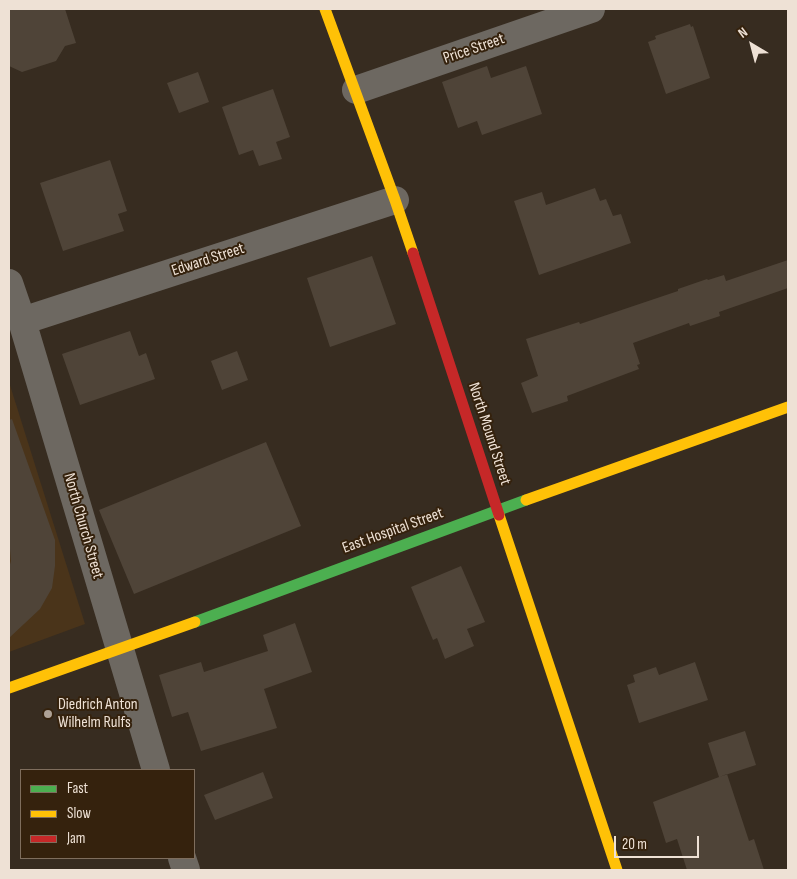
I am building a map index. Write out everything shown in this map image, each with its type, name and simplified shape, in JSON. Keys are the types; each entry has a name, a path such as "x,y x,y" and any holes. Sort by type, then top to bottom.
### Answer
{"street":[{"name":"North Mound Street","path":"326,9 395,200 618,870"},
{"name":"Price Street","path":"356,90 591,9"},
{"name":"Edward Street","path":"22,321 395,200"},
{"name":"North Church Street","path":"9,283 156,769"},
{"name":"East Hospital Street","path":"9,688 119,650 497,510 788,407"}],"shaded area":[{"path":"9,382 85,624 9,652"}],"building":[{"path":"9,9 65,9 76,43 65,46 56,61 22,72 9,66"},
{"path":"690,24 691,27 693,26 710,78 666,94 648,42 656,39 655,36"},
{"path":"487,66 491,78 526,66 542,114 482,135 477,121 458,128 442,82"},
{"path":"198,72 209,102 179,113 167,83"},
{"path":"273,89 290,137 276,142 282,159 259,166 253,150 239,155 222,107"},
{"path":"110,160 127,211 118,214 124,231 63,251 40,183"},
{"path":"595,188 600,201 606,199 613,216 621,214 631,243 539,275 514,201 542,192 546,205"},
{"path":"372,256 396,324 330,347 307,278"},
{"path":"788,260 788,288 719,312 720,316 690,326 689,323 633,343 640,364 637,365 639,369 567,396 568,401 532,413 521,383 538,376 526,339 579,322 580,324 678,291 678,289 707,279 724,275 726,281"},
{"path":"130,331 139,356 146,353 155,379 80,405 62,354"},
{"path":"237,351 248,380 222,390 211,361"},
{"path":"12,419 55,540 55,566 52,588 40,609 9,638 9,568 11,561 9,538 9,420"},
{"path":"266,442 301,526 134,594 99,510"},
{"path":"461,566 485,622 467,629 474,646 445,659 437,638 433,640 411,587"},
{"path":"295,623 312,672 264,689 277,728 201,751 188,712 172,717 159,675 201,662 204,672 268,651 263,635"},
{"path":"695,662 708,700 639,723 627,685 635,682 633,675 656,667 659,675"},
{"path":"745,731 756,765 719,777 708,743"},
{"path":"263,772 273,798 215,820 204,795"},
{"path":"727,774 749,841 754,839 764,870 687,870 677,839 666,843 653,802"}],"traffic: fast":[{"path":"195,622 526,500"}],"traffic: slow":[{"path":"325,9 413,253"},
{"path":"526,500 788,407"},
{"path":"499,515 617,870"},
{"path":"9,688 195,622"}],"traffic: jam":[{"path":"413,253 499,515"}],"place":[{"name":"Diedrich Anton Wilhelm Rulfs","path":"48,714"}]}
